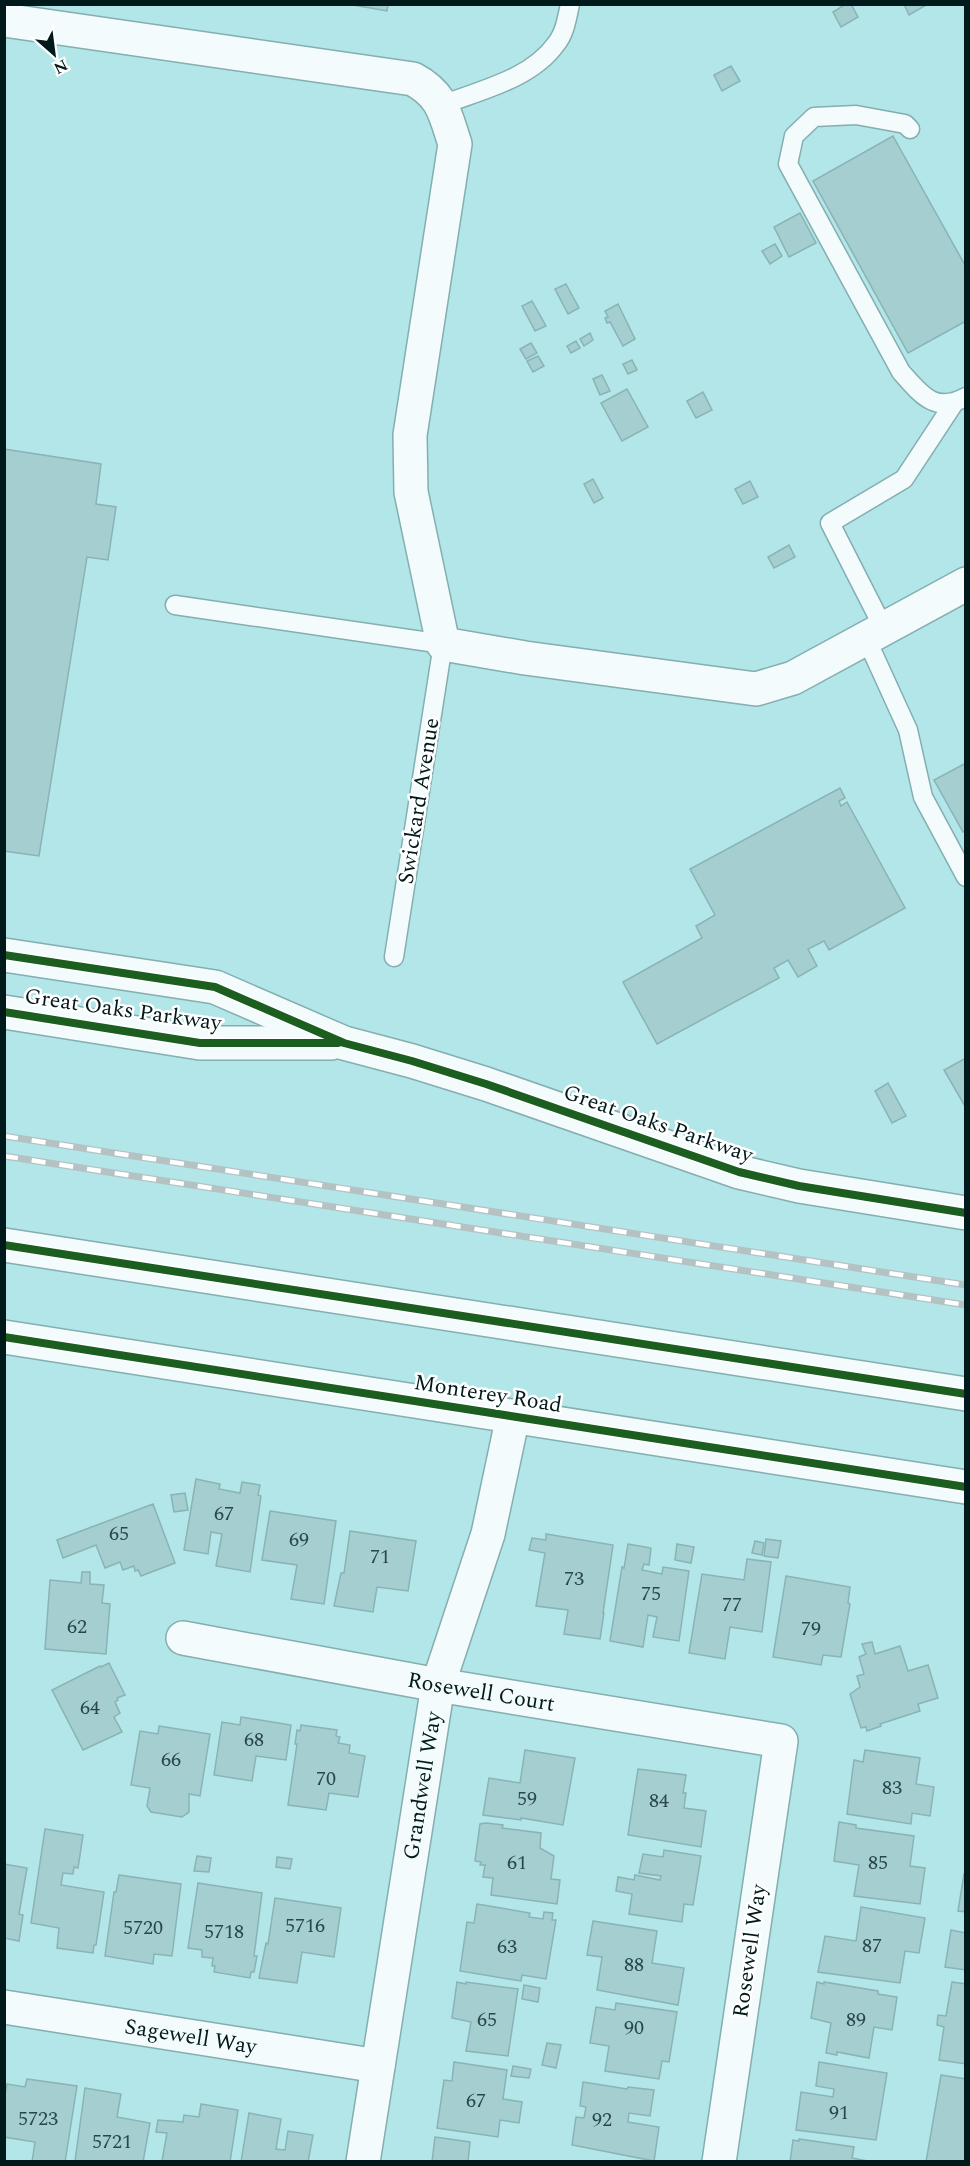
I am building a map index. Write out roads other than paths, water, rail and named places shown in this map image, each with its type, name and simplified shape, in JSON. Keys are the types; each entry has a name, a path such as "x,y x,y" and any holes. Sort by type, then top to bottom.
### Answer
{"street":[{"path":"4,20 413,79 428,87 442,105 454,144 410,435 411,492 443,644 525,658 756,689 794,678 966,584"},
{"name":"Great Oaks Parkway","path":"4,955 215,987 344,1043 486,1084 739,1172 799,1186 966,1213"},
{"name":"Great Oaks Parkway","path":"4,1012 200,1042 344,1043"},
{"path":"4,1245 966,1394"},
{"name":"Monterey Road","path":"4,1337 966,1487"},
{"name":"Grandwell Way","path":"363,2162 438,1685 488,1534 513,1416"},
{"name":"Rosewell Court","path":"183,1638 438,1685 781,1741"},
{"name":"Rosewell Way","path":"719,2162 781,1741"},
{"name":"Sagewell Way","path":"4,2007 378,2066"}],"lane":[{"path":"442,105 517,76 540,62 557,43 566,25 570,4"},
{"path":"910,129 905,124 856,115 814,117 794,136 788,164 901,372 924,397 938,403 960,400"},
{"path":"960,400 904,479 830,523 875,633 908,730 923,797 966,877"},
{"path":"175,605 443,644"},
{"name":"Swickard Avenue","path":"394,957 443,644"}],"railway":[{"path":"4,1136 966,1285"},
{"path":"4,1156 966,1305"}]}
